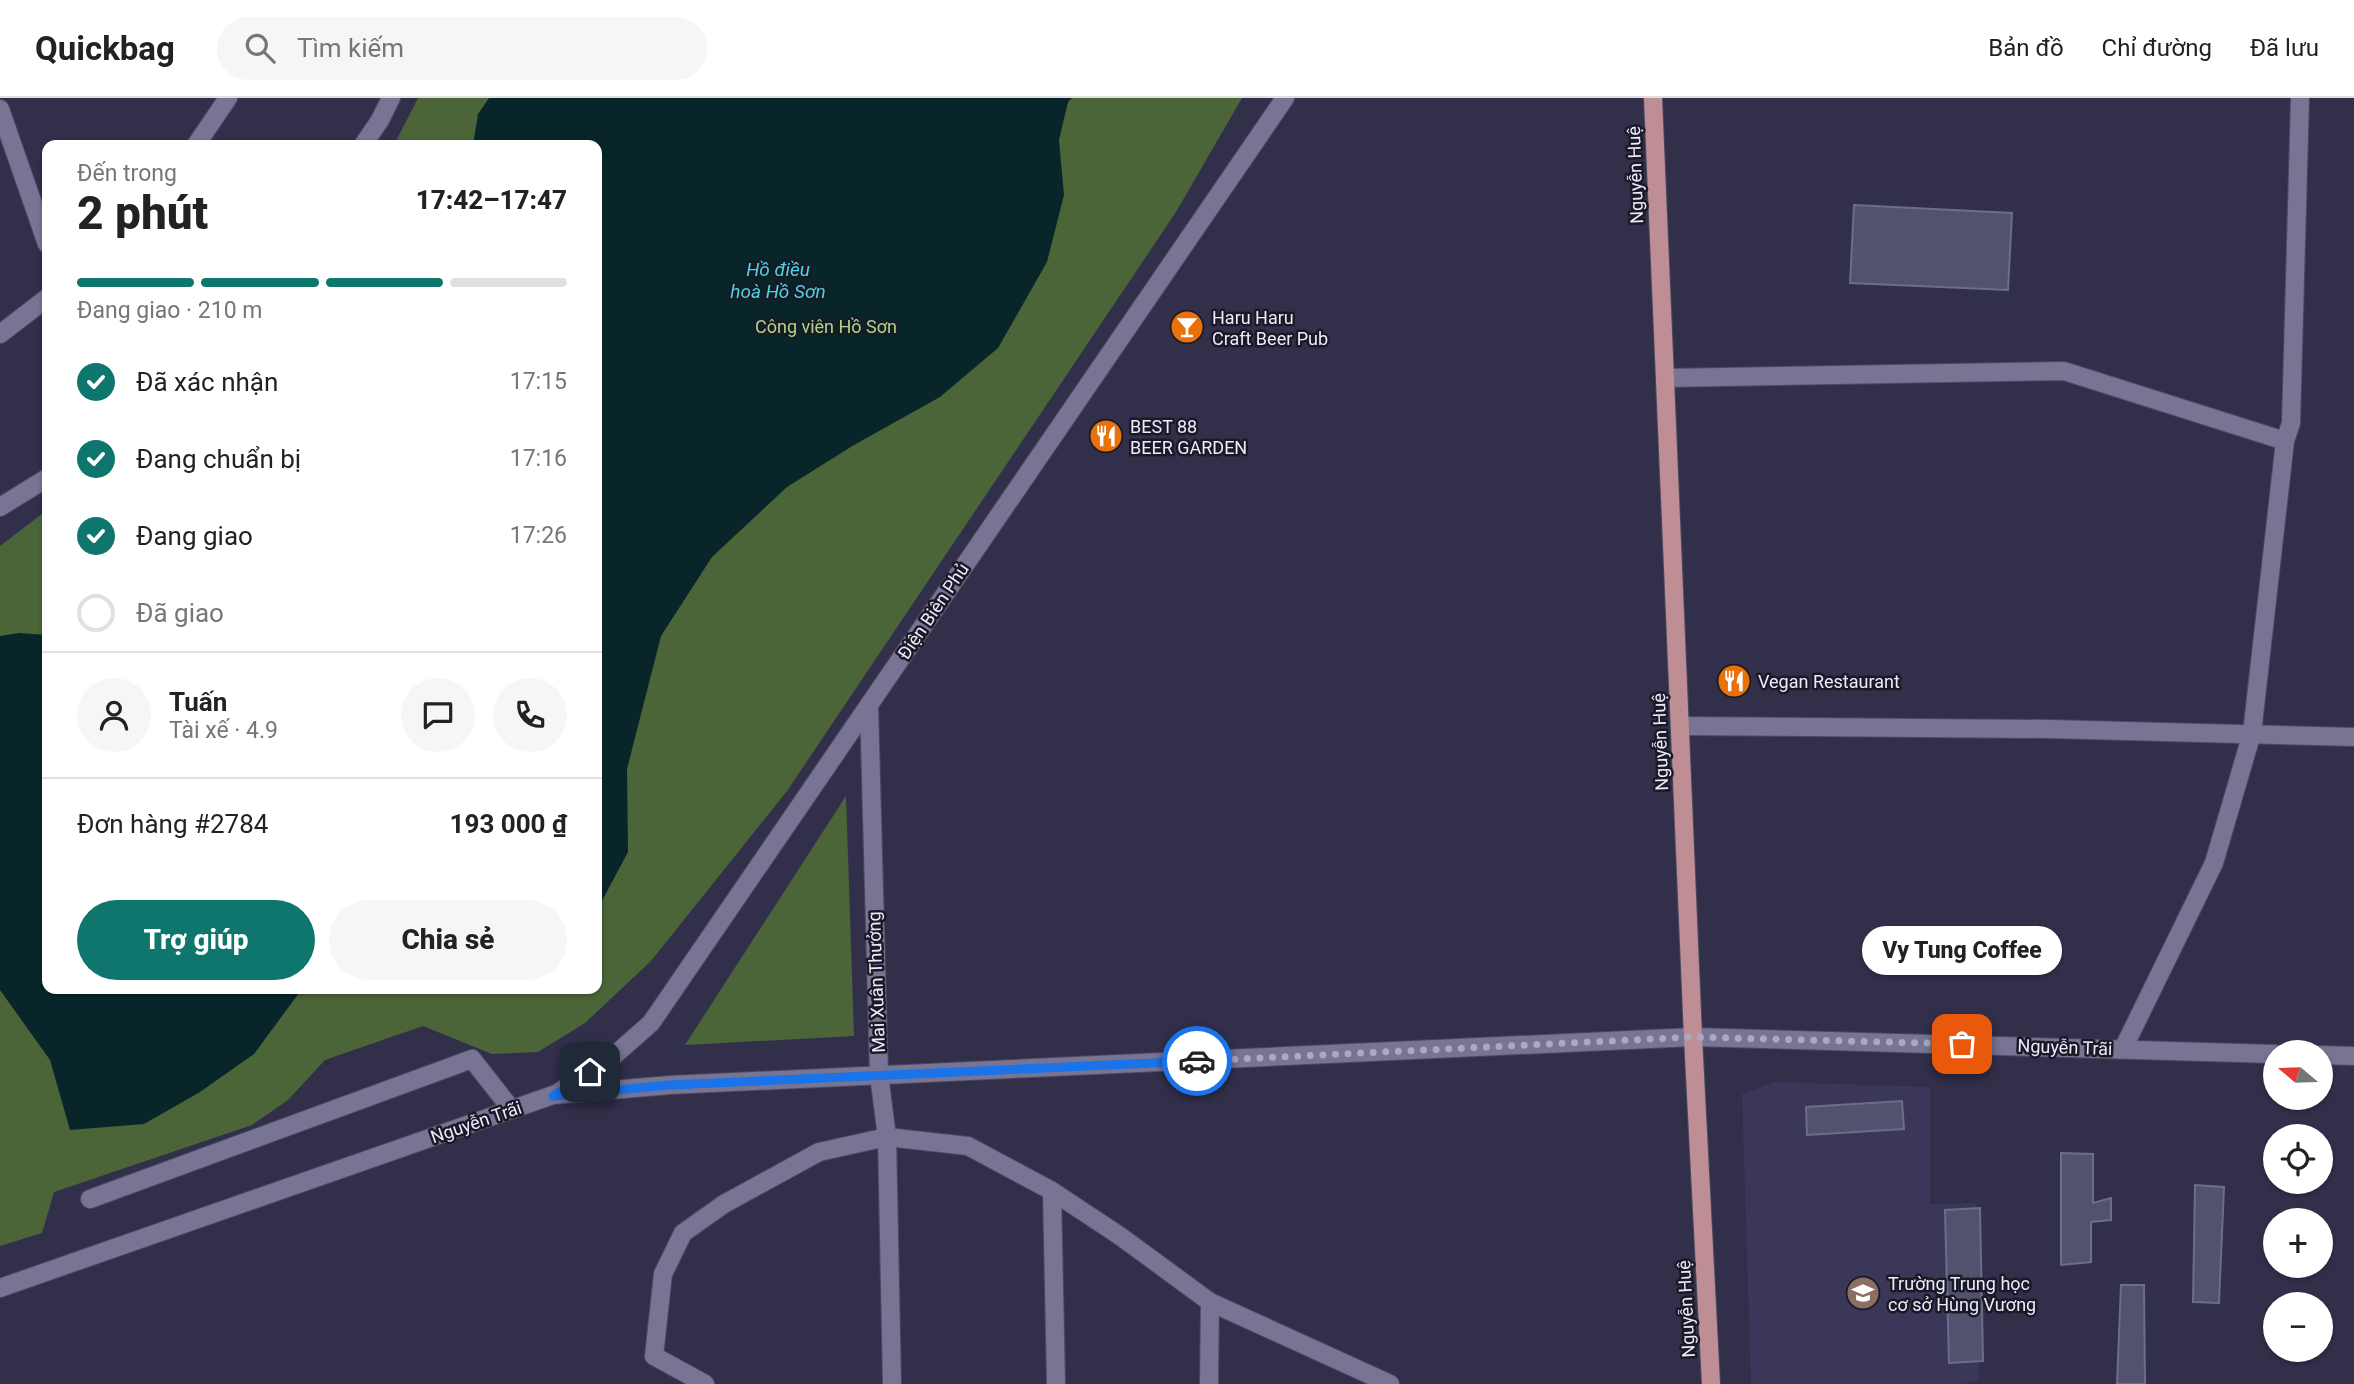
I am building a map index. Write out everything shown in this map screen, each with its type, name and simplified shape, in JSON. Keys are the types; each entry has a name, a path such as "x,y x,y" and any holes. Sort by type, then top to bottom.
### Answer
{"main road":[{"name":"Nguyễn Huệ","path":"1653,98 1693,1037 1711,1384"}],"street":[{"path":"199,140 228,98"},
{"path":"366,140 391,98"},
{"name":"Điện Biên Phủ","path":"553,1096 609,1060 650,1023 1285,98"},
{"path":"2123,1049 2214,863 2252,733 2285,441 2291,424 2300,98"},
{"path":"0,109 42,230"},
{"path":"0,334 42,302"},
{"path":"1665,378 2064,371 2285,441"},
{"path":"0,507 42,481"},
{"name":"Mai Xuân Thưởng","path":"869,705 879,1075 887,1136 892,1384"},
{"path":"1680,726 2049,729 2354,737"},
{"name":"Nguyễn Trãi","path":"0,1288 553,1096 670,1085 1693,1037 2263,1054"},
{"path":"2333,1055 2354,1056"},
{"path":"90,1199 472,1059 512,1110"},
{"path":"705,1384 654,1356 663,1274 683,1233 724,1204 819,1152 887,1136 968,1146 1052,1191 1120,1236 1210,1302 1390,1384"},
{"path":"1052,1191 1056,1384"},
{"path":"1209,1384 1210,1302"}],"shaded area":[{"name":"Trường Trung học cơ sở Hùng Vương","path":"1775,1082 1930,1087 1930,1204 1976,1203 1979,1380 1962,1384 1751,1384 1742,1094"}],"green space":[{"name":"Công viên Hồ Sơn","path":"418,98 1242,98 1176,212 787,791 651,961 585,1023 538,1052 492,1054 423,1026 325,1060 288,1100 252,1125 54,1192 42,1233 0,1246 0,546 42,514 42,994 602,994 602,140 397,140"},
{"path":"846,796 854,1036 685,1045"}],"water":[{"name":"Hồ điều hoà Hồ Sơn","path":"489,98 1072,98 1068,102 1059,140 1064,195 1047,262 998,348 940,397 854,445 787,487 712,557 661,636 627,769 628,852 602,901 602,140 474,140 478,114"},
{"path":"19,633 42,635 42,994 298,994 254,1054 200,1092 144,1124 70,1130 50,1060 0,990 0,636"}],"building":[{"path":"1854,205 2012,213 2008,290 1850,283"},
{"path":"1902,1101 1904,1129 1807,1135 1806,1107"},
{"path":"2061,1153 2093,1154 2093,1203 2111,1198 2111,1220 2091,1222 2091,1262 2061,1265"},
{"path":"2195,1185 2224,1187 2219,1303 2193,1302"},
{"path":"1980,1208 1983,1361 1949,1363 1945,1210"},
{"path":"2121,1285 2144,1285 2145,1384 2117,1384"}],"way so far":[{"path":"1197,1061 1693,1037 1962,1044"}],"place":[{"name":"Haru Haru Craft Beer Pub","path":"1187,327"},
{"name":"BEST 88 BEER GARDEN","path":"1106,436"},
{"name":"Vegan Restaurant","path":"1734,681"},
{"name":"Vy Tung Coffee","path":"1962,1044"},
{"name":"Trường Trung học cơ sở Hùng Vương","path":"1863,1293"}],"route":[{"path":"590,1072 553,1096 670,1085 1197,1061"}]}
